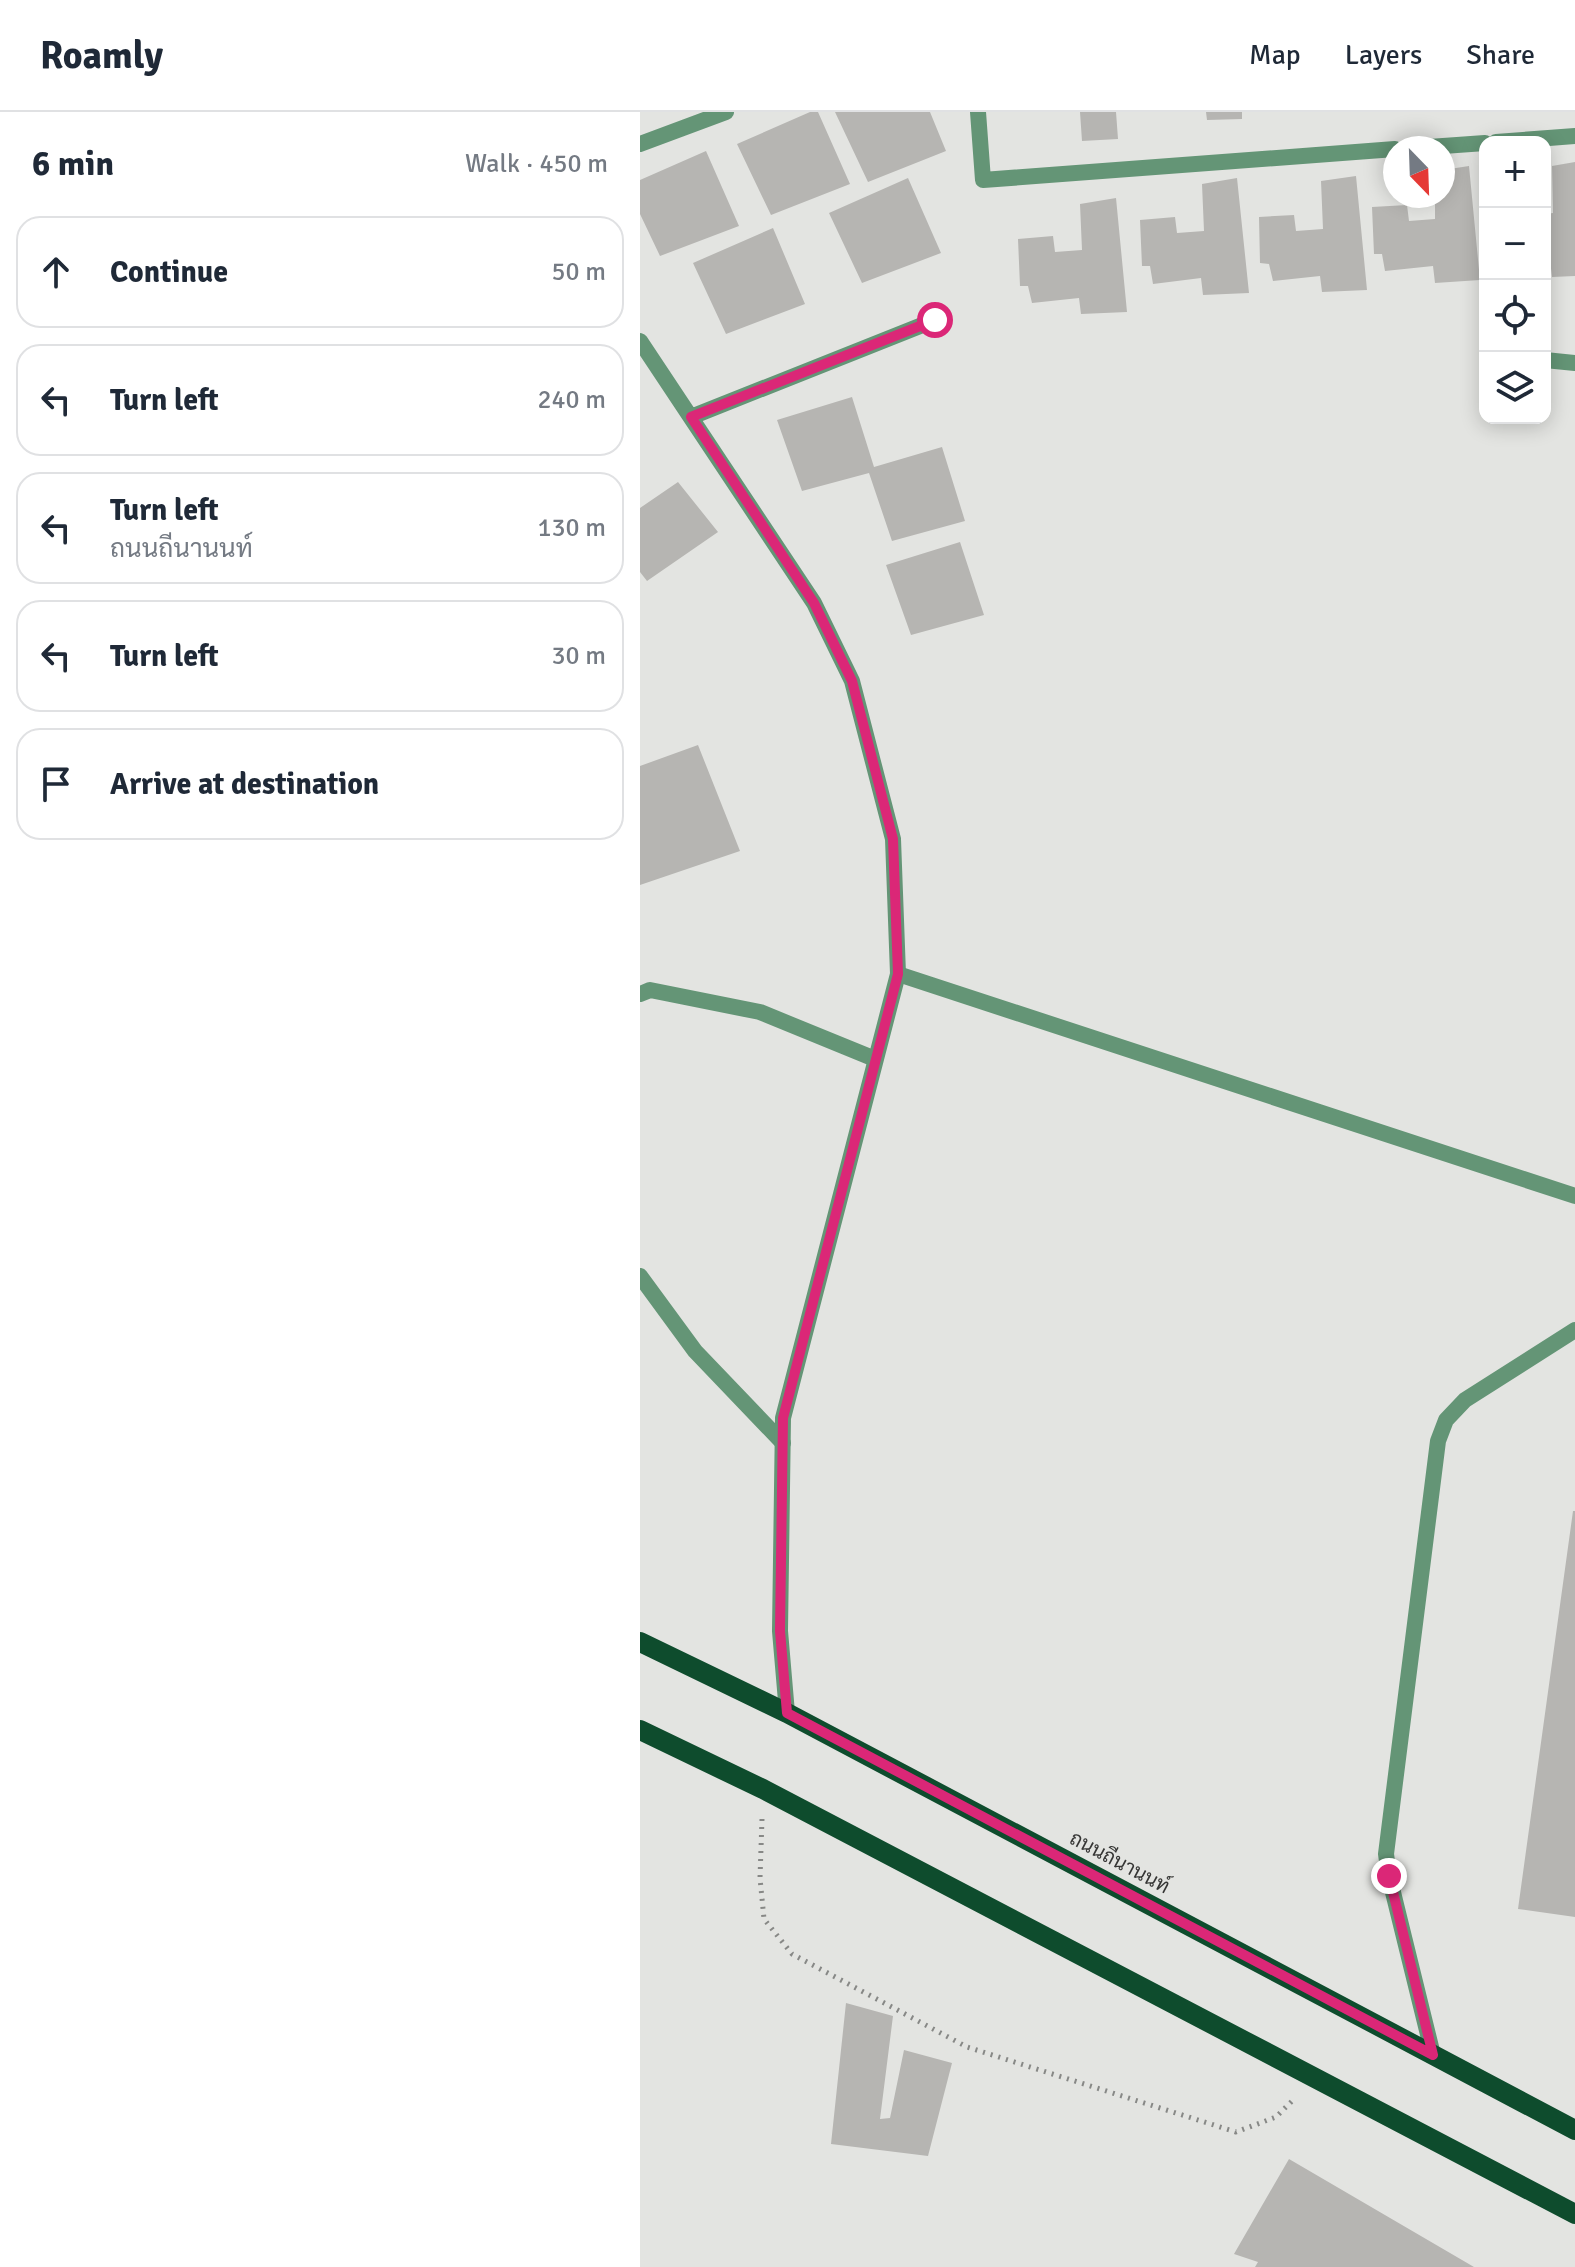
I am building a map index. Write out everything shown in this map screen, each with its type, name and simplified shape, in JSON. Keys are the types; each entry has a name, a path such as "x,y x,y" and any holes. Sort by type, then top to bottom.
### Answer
{"main road":[{"name":"ถนนถีนานนท์","path":"640,1642 787,1713 1575,2130"},
{"path":"640,1730 763,1789 1575,2214"}],"street":[{"path":"640,144 726,112"},
{"path":"978,112 983,180 1383,150"},
{"path":"1551,138 1575,136"},
{"path":"1455,145 1479,143"},
{"path":"691,417 935,320"},
{"path":"640,341 814,603 852,681 893,839 898,974 783,1418 780,1631 787,1713"},
{"path":"1551,361 1575,363"},
{"path":"898,974 1575,1196"},
{"path":"640,994 650,990 760,1012 875,1059"},
{"path":"640,1276 695,1351 783,1443"},
{"path":"1433,2055 1386,1854 1438,1441 1446,1420 1465,1400 1575,1330"}],"path":[{"path":"763,1789 760,1878 764,1919 792,1954 967,2047 1236,2132 1276,2117 1317,2079"}],"building":[{"path":"810,112 818,112 850,184 771,215 737,144"},
{"path":"835,112 930,112 946,151 868,182"},
{"path":"1080,112 1116,112 1118,139 1082,141"},
{"path":"1206,112 1242,112 1242,119 1207,120"},
{"path":"706,151 739,226 660,256 640,214 640,180"},
{"path":"1575,162 1575,276 1552,277 1552,166"},
{"path":"1469,166 1479,280 1435,283 1433,266 1385,271 1382,254 1374,254 1372,207 1407,208 1409,221 1435,219 1435,208 1455,208 1455,168"},
{"path":"1356,176 1367,290 1322,292 1320,276 1273,281 1269,264 1260,263 1259,217 1294,215 1296,231 1323,229 1321,181"},
{"path":"908,178 941,253 862,283 829,213"},
{"path":"1237,178 1249,293 1203,295 1201,278 1153,284 1150,266 1142,266 1140,220 1175,217 1177,233 1204,231 1202,184"},
{"path":"1116,198 1127,312 1081,314 1079,298 1032,303 1028,286 1020,286 1018,239 1053,236 1055,252 1082,250 1080,204"},
{"path":"773,228 805,304 726,334 693,263"},
{"path":"852,397 874,467 942,447 965,521 892,541 869,473 802,491 777,420"},
{"path":"678,482 718,532 647,581 640,572 640,508"},
{"path":"960,542 984,615 911,635 886,565"},
{"path":"698,745 740,851 640,885 640,766"},
{"path":"1575,1511 1575,1917 1518,1909"},
{"path":"846,2003 893,2016 880,2119 890,2118 904,2050 952,2063 928,2156 831,2144"},
{"path":"1289,2159 1474,2267 1255,2267 1258,2262 1234,2254"}],"route":[{"path":"935,320 691,417 814,603 852,681 893,839 898,974 783,1418 780,1631 787,1713 1433,2055 1389,1876"}]}
